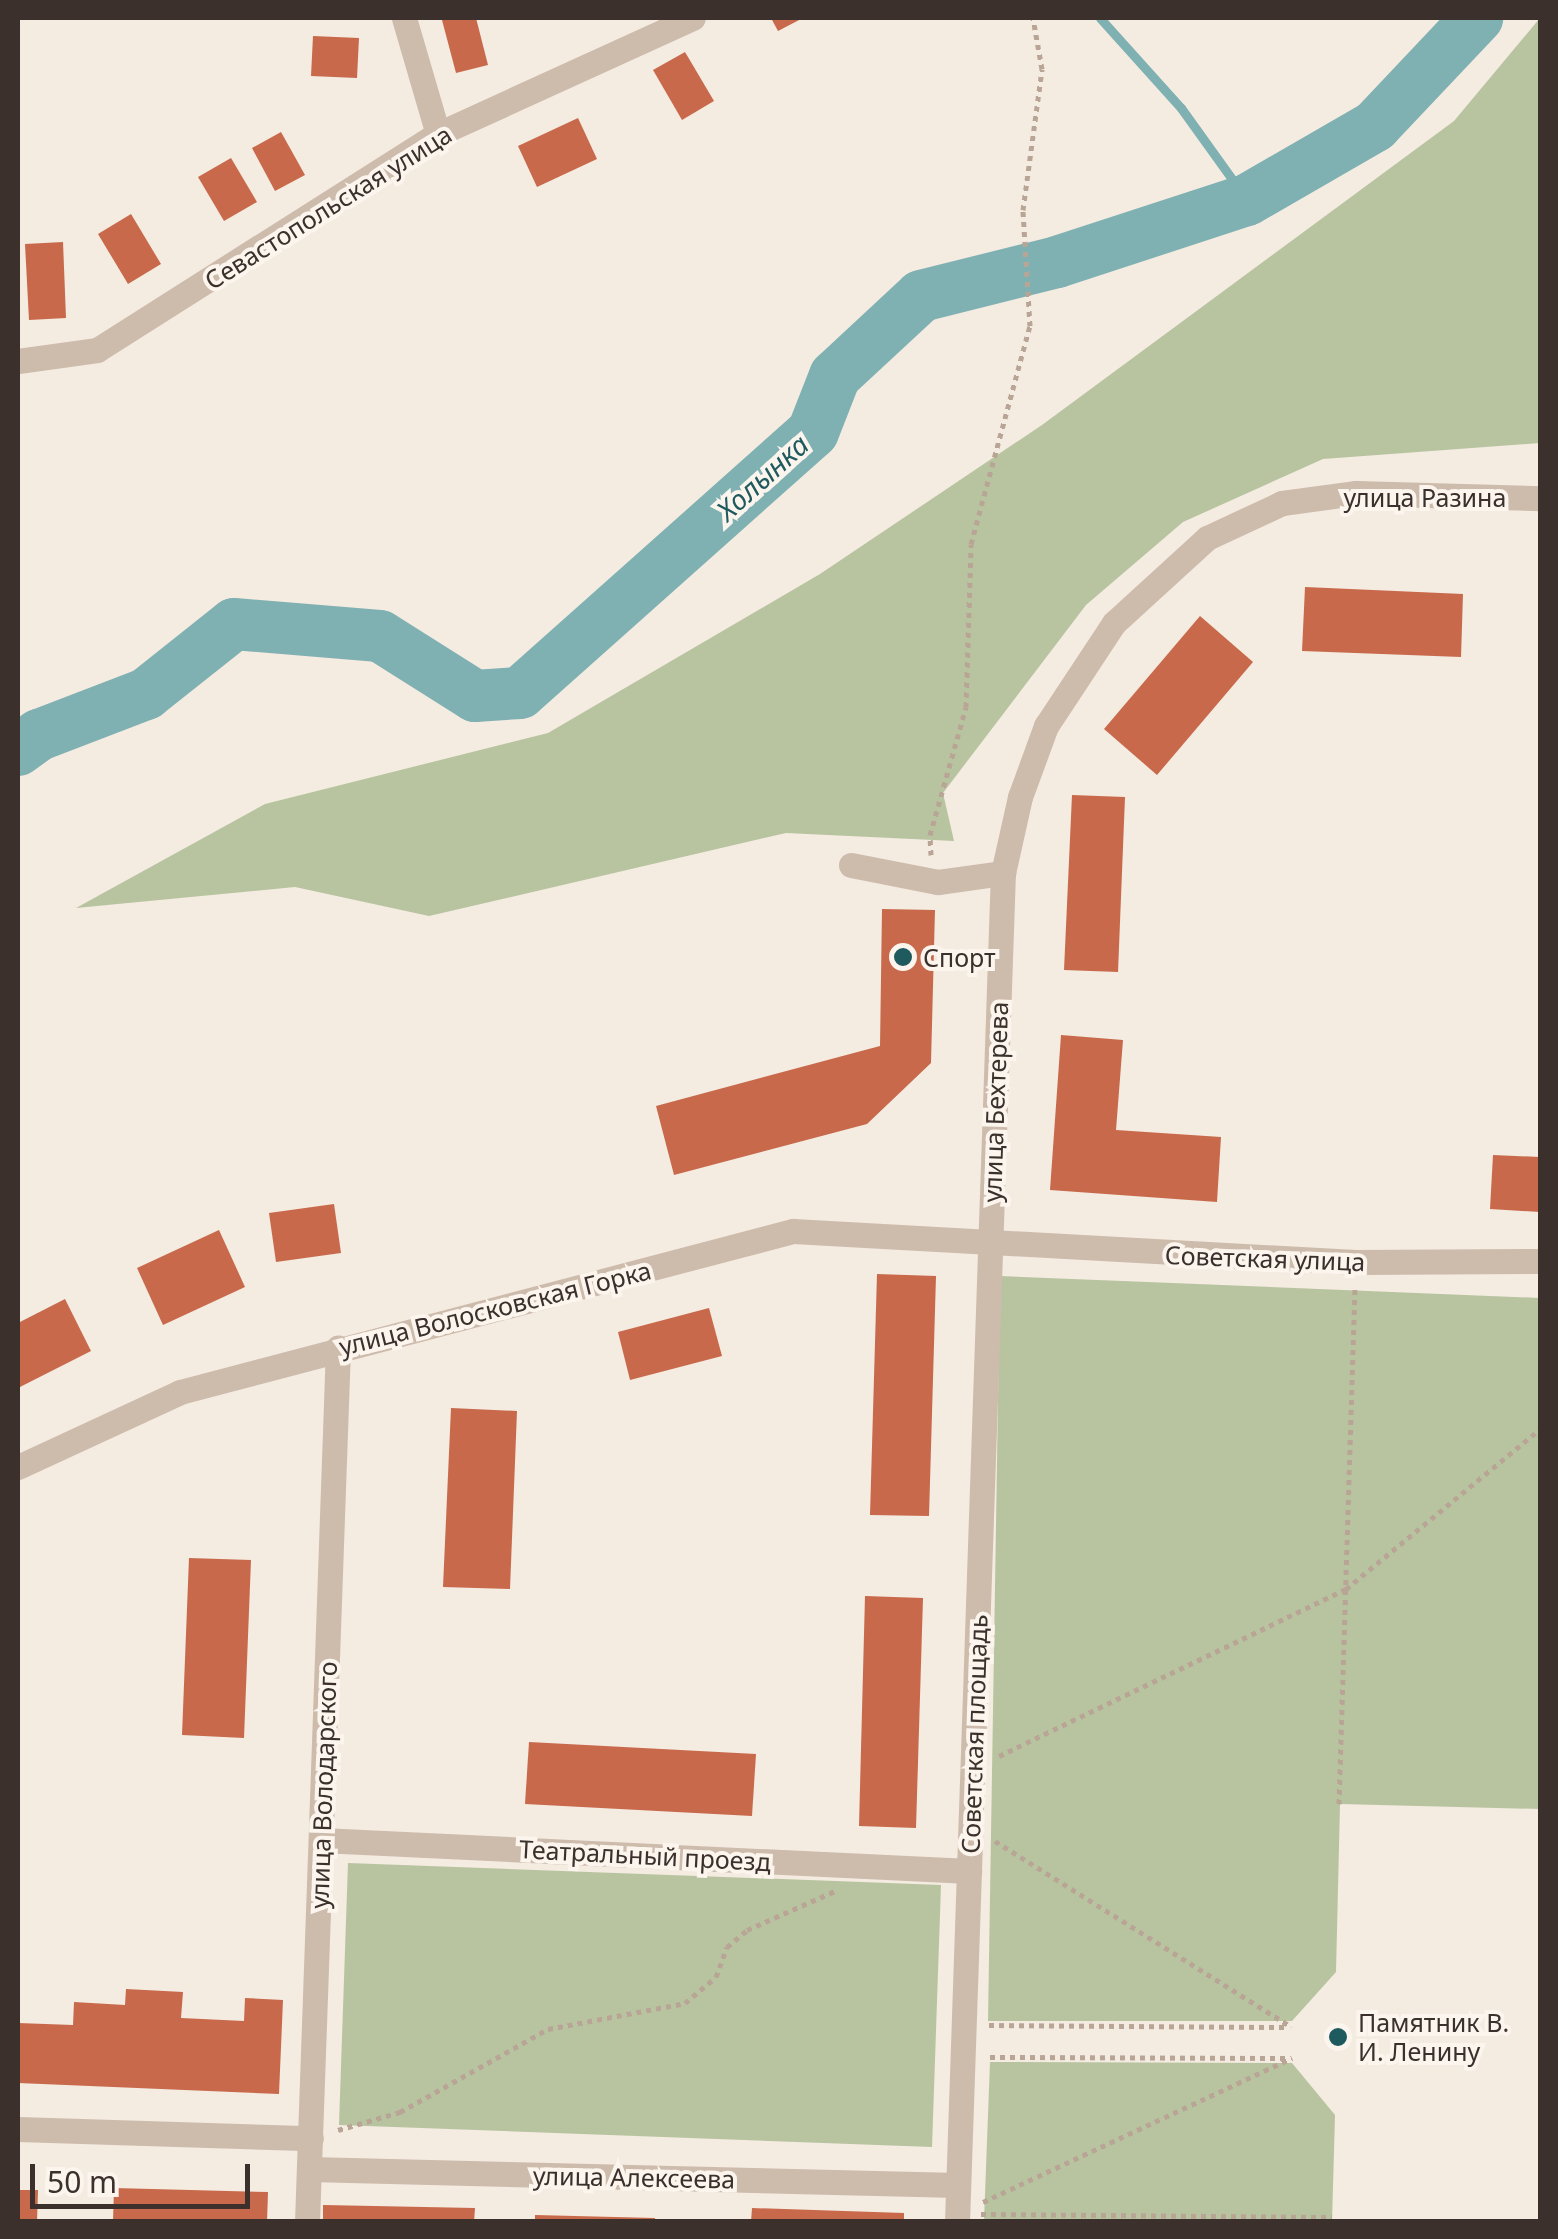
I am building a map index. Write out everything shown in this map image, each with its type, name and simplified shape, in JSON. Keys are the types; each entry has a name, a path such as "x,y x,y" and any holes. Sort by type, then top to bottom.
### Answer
{"street":[{"path":"404,18 438,134"},
{"name":"Севастопольская улица","path":"18,361 96,350 438,134 693,18"},
{"name":"улица Разина","path":"1046,726 1114,623 1158,578 1208,538 1282,503 1356,493 1540,498"},
{"name":"улица Бехтерева","path":"990,1246 1003,873 1046,726"},
{"path":"850,866 938,882 1003,873"},
{"name":"улица Волосковская Горка","path":"18,1467 180,1392 794,1231 990,1246"},
{"name":"Советская улица","path":"990,1246 1355,1262 1540,1261"},
{"name":"Советская площадь","path":"958,2218 990,1246"},
{"name":"улица Володарского","path":"307,2222 338,1348"},
{"name":"Театральный проезд","path":"321,1840 970,1871"},
{"path":"18,2129 311,2138"},
{"name":"улица Алексеева","path":"309,2169 958,2185"}],"path":[{"path":"938,882 930,835 966,707 971,544 1030,326 1023,210 1042,69 1033,18"},
{"path":"1339,1804 1355,1262"},
{"path":"990,1761 1346,1589 1540,1430"},
{"path":"964,2025 1292,2027 971,1826"},
{"path":"311,2138 400,2112 548,2030 684,2003 716,1977 728,1947 748,1930 825,1898 869,1866"},
{"path":"958,2218 1292,2058 963,2057"},
{"path":"958,2218 1332,2217"}],"green space":[{"path":"1540,18 1540,443 1323,459 1183,522 1086,605 943,793 954,841 786,833 429,916 295,887 76,908 265,804 548,733 820,574 1042,425 1454,121"},
{"path":"1000,1276 1540,1298 1540,1809 1340,1804 1336,1972 1292,2021 988,2021"},
{"path":"348,1863 941,1885 932,2147 339,2125"},
{"path":"990,2062 1292,2063 1335,2115 1332,2221 984,2221"}],"building":[{"path":"476,18 488,65 456,73 442,20"},
{"path":"771,18 803,18 778,31"},
{"path":"313,36 359,38 357,78 311,76"},
{"path":"685,52 714,101 682,120 653,70"},
{"path":"578,118 597,159 537,187 518,146"},
{"path":"281,132 305,175 275,191 252,148"},
{"path":"231,158 257,202 224,221 198,177"},
{"path":"131,214 161,264 128,284 98,234"},
{"path":"63,242 66,318 29,320 25,244"},
{"path":"1305,587 1463,594 1461,657 1302,651"},
{"path":"1200,616 1253,662 1157,775 1104,729"},
{"path":"1072,795 1125,797 1118,972 1064,970"},
{"path":"882,909 935,910 931,1063 867,1124 674,1175 656,1106 880,1046"},
{"path":"1061,1035 1123,1040 1116,1130 1221,1137 1217,1202 1050,1190"},
{"path":"1493,1155 1540,1157 1540,1212 1490,1209"},
{"path":"334,1204 341,1253 276,1262 269,1213"},
{"path":"219,1230 245,1287 163,1325 137,1268"},
{"path":"877,1274 936,1276 929,1516 870,1515"},
{"path":"65,1299 91,1351 18,1388 18,1323"},
{"path":"709,1308 722,1356 630,1380 618,1332"},
{"path":"451,1408 517,1411 510,1589 443,1587"},
{"path":"189,1558 251,1560 244,1738 182,1735"},
{"path":"865,1596 923,1598 916,1828 859,1826"},
{"path":"529,1742 756,1754 752,1816 525,1804"},
{"path":"126,1989 183,1992 181,2018 244,2021 245,1998 283,2000 279,2094 18,2083 18,2023 73,2025 74,2002 125,2005"},
{"path":"114,2188 268,2192 267,2222 113,2222"},
{"path":"18,2190 38,2190 37,2222 18,2222"},
{"path":"323,2205 475,2208 474,2222 323,2222"},
{"path":"752,2208 904,2213 904,2222 751,2222"},
{"path":"535,2215 655,2218 655,2222 535,2222"}],"waterway":[{"path":"1100,18 1181,108 1247,200"},
{"name":"Холынка","path":"18,750 39,735 146,694 234,624 380,636 475,696 520,693 813,432 835,376 921,296 1057,262 1247,200 1375,126 1477,18"}],"place":[{"name":"Спорт","path":"903,957"},
{"name":"Памятник В. И. Ленину","path":"1338,2037"}]}
